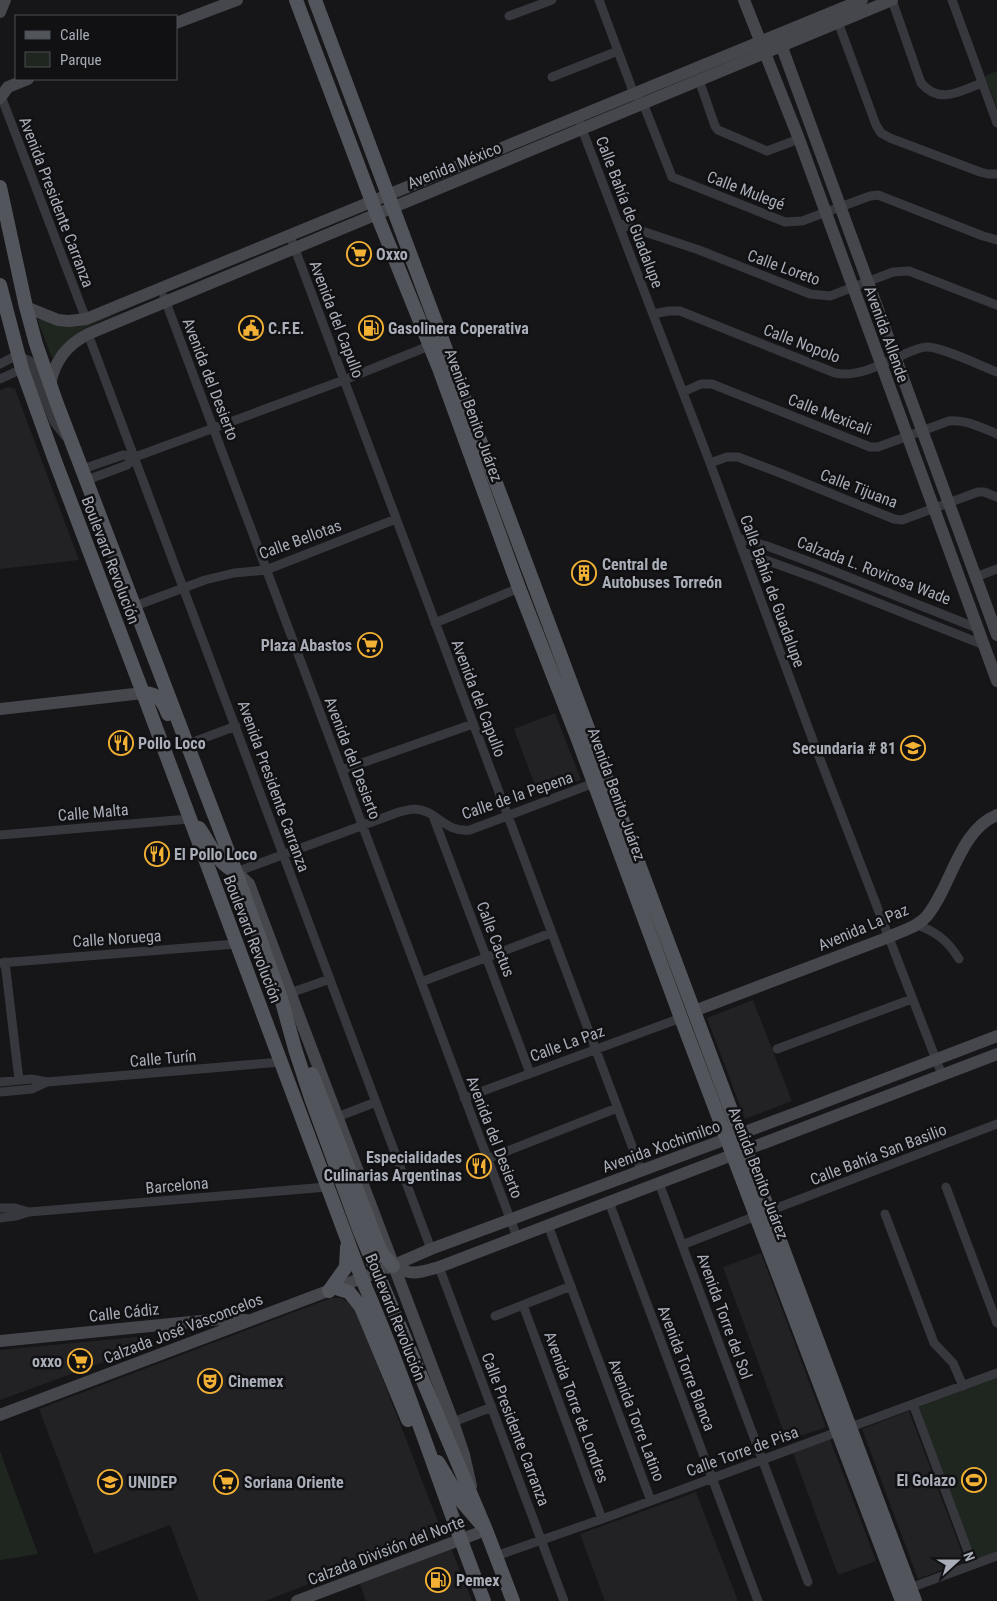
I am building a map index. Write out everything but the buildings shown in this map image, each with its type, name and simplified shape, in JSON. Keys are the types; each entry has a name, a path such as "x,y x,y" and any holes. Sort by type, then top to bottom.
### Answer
{"main road":[{"name":"Avenida Benito Juárez","path":"296,0 374,208 440,371 519,588 577,737 681,1018 734,1136"},
{"name":"Avenida Benito Juárez","path":"315,0 694,1011 734,1136 763,1214 845,1429 913,1594"},
{"path":"0,187 2,205 26,306 36,344 50,384 236,872 282,998 295,1049 360,1232 486,1530 513,1601"},
{"name":"Boulevard Revolución","path":"0,285 17,355 62,481 327,1187 396,1361 460,1540 484,1601"},
{"path":"440,371 451,384 460,386"},
{"path":"531,576 519,588 532,600 549,639 559,649"},
{"path":"143,693 154,694 162,700 177,733 188,744"},
{"path":"189,818 200,829 225,865 236,872"},
{"path":"623,860 636,855"},
{"path":"255,992 277,1029 304,1060 333,1118 381,1252 393,1266"},
{"path":"347,1239 346,1267 333,1289 349,1292 361,1307 413,1430 442,1468 468,1511 486,1530"},
{"name":"Avenida Benito Juárez","path":"845,1429 876,1530 902,1601"},
{"path":"876,1530 887,1547 902,1581 913,1594"}],"street":[{"path":"0,12 5,0"},
{"path":"178,22 237,0"},
{"path":"509,16 552,0"},
{"name":"Calle Mulegé","path":"598,0 672,177 785,222 802,221 870,196 878,195 997,240"},
{"name":"Avenida Allende","path":"744,0 799,139 997,681"},
{"name":"Avenida México","path":"26,306 58,320 86,319 290,236 374,208 763,47 862,0"},
{"path":"892,0 921,83 925,88 934,94 948,96 982,83"},
{"name":"Avenida México","path":"779,40 838,22 892,0"},
{"path":"952,0 997,123"},
{"path":"838,22 876,125 881,133 980,172 997,174"},
{"name":"Avenida Allende","path":"779,40 997,635"},
{"name":"Avenida México","path":"638,98 699,80 763,47"},
{"path":"552,77 618,51"},
{"path":"0,97 8,87 26,80"},
{"path":"699,80 718,130 767,151 799,139"},
{"name":"Avenida Presidente Carranza","path":"0,97 86,319"},
{"name":"Calle Bahía de Guadalupe","path":"580,123 710,463 815,746 942,1075"},
{"name":"Avenida México","path":"50,384 56,365 67,349 77,340 88,334 294,249 374,208"},
{"name":"Calle Loreto","path":"618,223 699,250 810,294 830,296 892,272 909,271 997,305"},
{"name":"Avenida del Capullo","path":"290,236 641,1170"},
{"name":"Avenida del Desierto","path":"160,289 517,1237"},
{"name":"Calle Nopolo","path":"653,314 669,311 680,312 843,375 882,364 927,346 997,372"},
{"name":"Avenida Presidente Carranza","path":"88,334 431,1249"},
{"path":"85,475 127,465 135,457 214,429 430,346"},
{"path":"0,364 17,355 30,361 54,422 74,446"},
{"path":"0,379 22,369"},
{"name":"Calle Mexicali","path":"683,392 702,384 712,384 870,446 878,447 949,421 957,420 997,434"},
{"name":"Calle Tijuana","path":"710,463 727,456 738,457 894,519 902,520 978,492 997,496"},
{"name":"Calle Bellotas","path":"135,606 221,576 266,570 396,519"},
{"name":"Calzada L. Rovirosa Wade","path":"738,538 767,546 997,635"},
{"name":"Calzada L. Rovirosa Wade","path":"743,552 818,579 997,650"},
{"path":"976,577 997,569"},
{"path":"435,623 519,588"},
{"path":"0,709 143,693"},
{"path":"342,770 473,724"},
{"path":"188,744 236,726"},
{"name":"Calle de la Pepena","path":"236,872 399,812 414,809 423,811 454,830 470,830 594,783"},
{"name":"Avenida La Paz","path":"694,1011 917,925 926,917 933,906 970,838 982,824 997,815"},
{"name":"Calle Cactus","path":"433,816 530,1073"},
{"name":"Calle Malta","path":"0,835 189,818"},
{"path":"236,872 249,884 290,992 333,1118 376,1102"},
{"path":"917,925 930,929 942,937 952,947 959,960"},
{"path":"420,982 551,933"},
{"name":"Calle Noruega","path":"2,962 236,944"},
{"path":"2,962 19,1080"},
{"path":"290,992 330,979"},
{"path":"777,1049 912,999"},
{"name":"Calle La Paz","path":"464,1098 681,1018"},
{"name":"Avenida Xochimilco","path":"378,1272 431,1249 997,1036"},
{"name":"Avenida Xochimilco","path":"393,1266 412,1273 439,1267 997,1054"},
{"name":"Calle Turín","path":"0,1082 31,1079 47,1082 281,1062"},
{"name":"Calle Turín","path":"0,1092 32,1089 47,1082"},
{"path":"487,1159 617,1108"},
{"name":"Calle Bahía San Basilio","path":"682,1245 997,1124"},
{"name":"Avenida Torre del Sol","path":"659,1183 808,1582"},
{"name":"Barcelona","path":"0,1218 29,1212 327,1187"},
{"path":"946,1187 997,1321"},
{"name":"Avenida Torre Blanca","path":"609,1202 758,1601"},
{"name":"Barcelona","path":"0,1208 15,1208 29,1212"},
{"path":"885,1214 934,1343 952,1362 963,1386"},
{"name":"Avenida Torre Latino","path":"548,1225 652,1501"},
{"path":"393,1266 453,1422 464,1455 472,1497"},
{"name":"Calle Presidente Carranza","path":"439,1267 564,1601"},
{"name":"Calzada José Vasconcelos","path":"0,1414 378,1272"},
{"path":"495,1316 571,1286"},
{"name":"Avenida Torre de Londres","path":"523,1305 602,1519"},
{"name":"Calle Cádiz","path":"0,1341 185,1322 221,1319 251,1320"},
{"path":"185,1322 188,1330 188,1344"},
{"name":"Calle Torre de Pisa","path":"496,1556 652,1501 997,1374"},
{"path":"913,1404 973,1565"},
{"path":"453,1422 492,1407"},
{"name":"Calzada División del Norte","path":"297,1601 486,1530"},
{"path":"913,1594 973,1565 997,1556"}],"shaded area":[{"path":"8,387 15,389 79,560 0,569 0,390"},
{"path":"555,713 581,780 539,796 514,729"},
{"path":"753,1000 792,1101 745,1119 707,1018"},
{"path":"761,1253 826,1427 787,1441 723,1267"},
{"path":"331,1298 341,1298 354,1305 442,1532 265,1601 199,1601 170,1525 94,1554 39,1409"},
{"path":"147,1336 148,1346 0,1400 0,1350"},
{"path":"909,1411 965,1561 918,1579 862,1429"},
{"path":"830,1439 876,1561 838,1575 793,1453"},
{"path":"696,1492 738,1601 605,1601 580,1534"},
{"path":"451,1548 472,1601 366,1601 360,1584"}],"green space":[{"path":"997,71 997,108 985,76"},
{"path":"123,311 85,328 52,358 37,319 67,325 84,325"},
{"name":"El Golazo","path":"997,1377 997,1552 975,1561 919,1407"},
{"path":"0,1451 38,1554 0,1560"}],"place":[{"name":"Oxxo","path":"359,254"},
{"name":"C.F.E.","path":"251,328"},
{"name":"Gasolinera Coperativa","path":"371,328"},
{"name":"Central de Autobuses Torreón","path":"584,573"},
{"name":"Plaza Abastos","path":"370,645"},
{"name":"Pollo Loco","path":"121,743"},
{"name":"Secundaria # 81","path":"913,748"},
{"name":"El Pollo Loco","path":"157,854"},
{"name":"Especialidades Culinarias Argentinas","path":"479,1166"},
{"name":"oxxo","path":"80,1361"},
{"name":"Cinemex","path":"210,1381"},
{"name":"El Golazo","path":"974,1480"},
{"name":"UNIDEP","path":"110,1482"},
{"name":"Soriana Oriente","path":"226,1482"},
{"name":"Pemex","path":"438,1580"}]}
